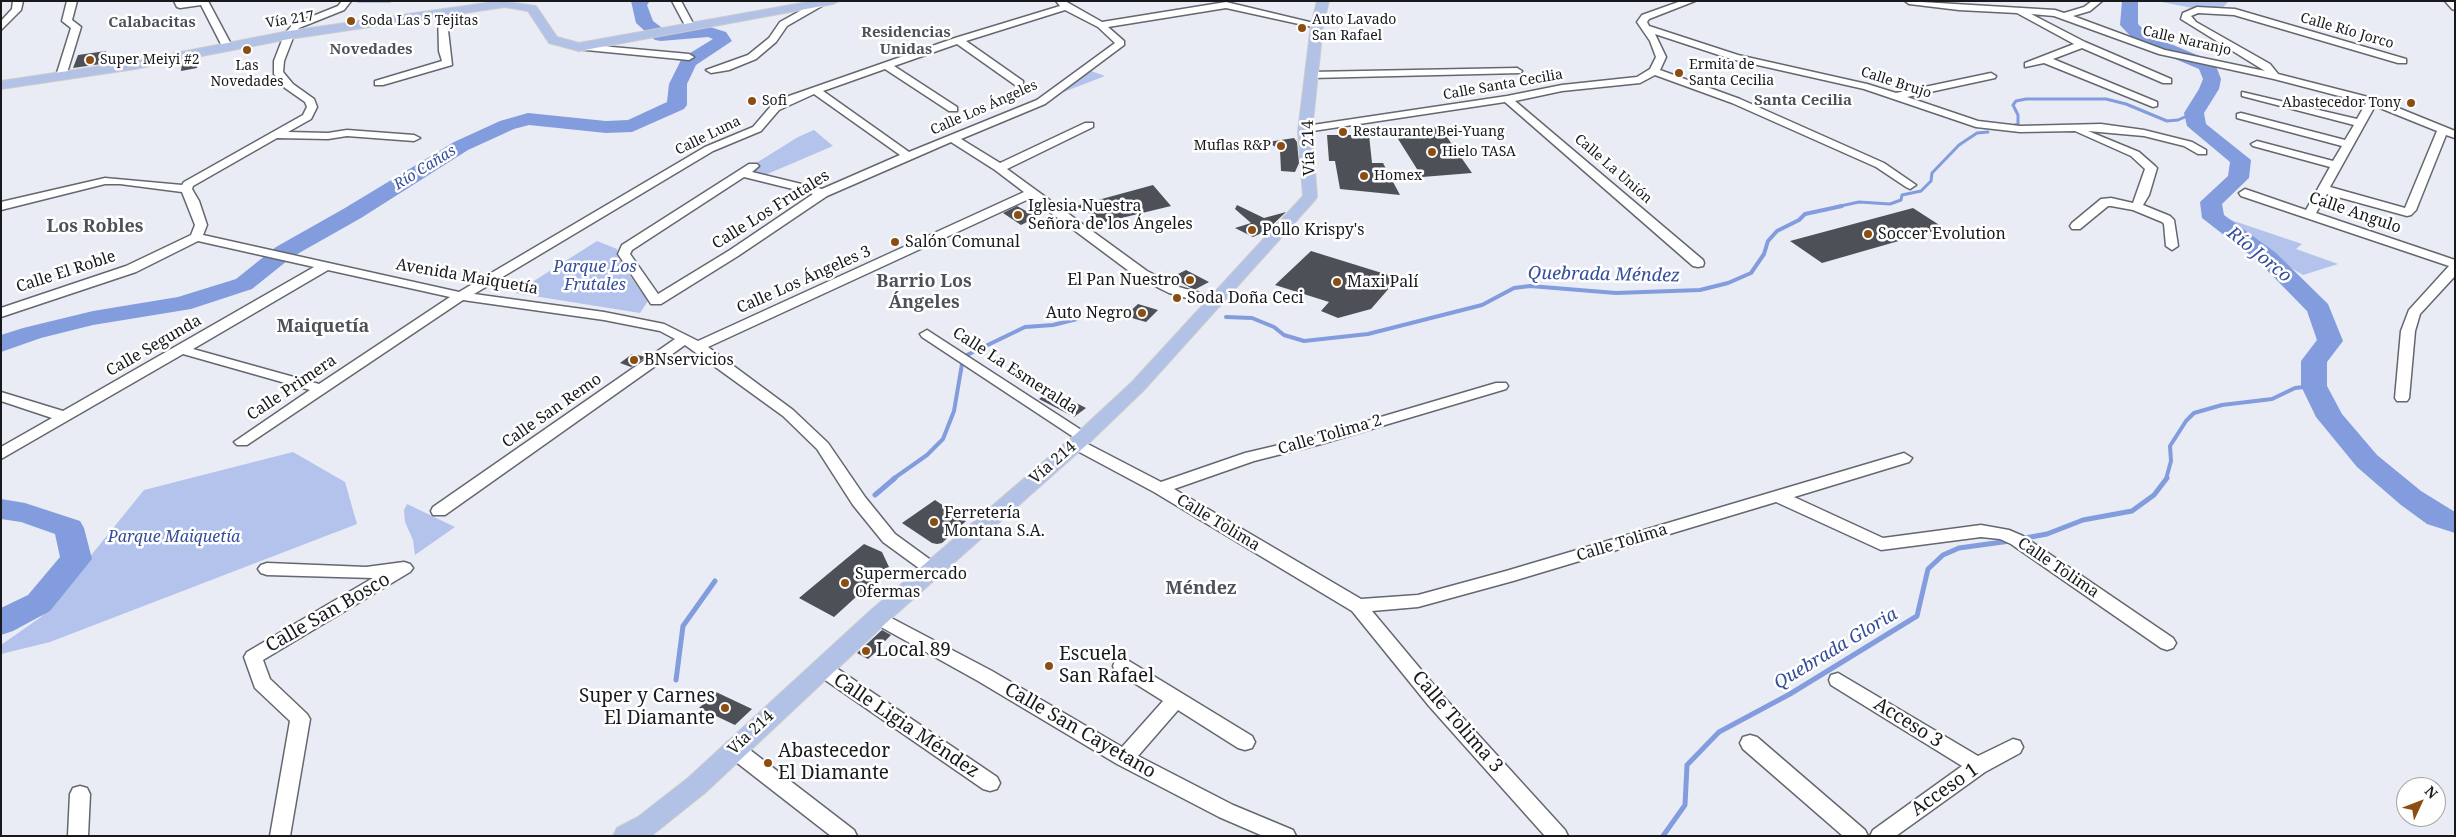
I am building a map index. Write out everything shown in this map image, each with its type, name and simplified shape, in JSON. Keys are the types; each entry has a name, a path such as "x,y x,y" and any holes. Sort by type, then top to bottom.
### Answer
{"main road":[{"name":"Vía 214","path":"626,836 647,825 683,796 878,617 1080,440 1138,386 1310,197 1306,129 1317,25 1323,1"},
{"name":"Vía 217","path":"1,84 135,65 289,35 509,3 529,5 553,40 579,47 828,2"}],"street":[{"path":"1,27 16,10 18,1"},
{"path":"61,76 76,27 66,21 72,1"},
{"path":"179,1 180,5 204,2 227,46"},
{"path":"186,189 188,184 205,173 307,117 312,107 310,101 289,86 278,72 279,61 289,35 302,22 341,8 347,1"},
{"path":"676,1 690,27"},
{"path":"1691,1 1645,17 1642,22 1661,54 1654,71 1761,112 1880,166 1910,185"},
{"name":"Calle Naranjo","path":"1908,1 2017,11 2043,11 2065,16 2162,52 2275,76 2372,101 2455,135"},
{"path":"2065,16 2087,9 2098,1"},
{"path":"2449,1 2455,7"},
{"path":"711,70 729,67 752,57 773,40 783,24 828,2"},
{"path":"1063,4 1101,25 1226,5 1317,25"},
{"name":"Calle Luna","path":"461,296 709,149 757,129 775,108 814,90 1063,4"},
{"name":"Calle Río Jorco","path":"2275,76 2266,66 2193,24 2186,19 2186,15 2197,10 2235,12 2402,62"},
{"path":"2017,11 2082,44 2167,81"},
{"path":"379,83 448,63 444,51 441,13"},
{"name":"Calle Los Ángeles","path":"908,156 1042,102 1121,43 1101,25"},
{"name":"Calle Brujo","path":"1646,28 1754,62 1898,96 1966,121 1992,127 2020,130 2100,127 2188,144 2202,152"},
{"path":"958,40 1019,83"},
{"path":"2029,65 2082,44"},
{"path":"579,47 689,58"},
{"path":"2044,59 2153,104"},
{"path":"886,65 953,109"},
{"path":"1311,75 1518,71"},
{"name":"Calle Santa Cecilia","path":"1306,129 1508,99 1562,88 1637,80 1654,71"},
{"path":"1898,96 1991,76"},
{"path":"814,90 908,156"},
{"path":"2246,94 2360,123"},
{"name":"Calle La Unión","path":"1508,99 1698,263"},
{"path":"2309,215 2372,101"},
{"path":"2241,116 2348,144"},
{"path":"999,168 1089,126"},
{"path":"2070,128 2135,154 2151,168 2143,195 2136,207"},
{"path":"2323,189 2408,212 2443,130"},
{"path":"275,135 329,136 347,133 414,138"},
{"path":"952,138 999,168 1142,274 1174,290 1215,302"},
{"path":"2257,144 2337,165"},
{"name":"Calle Los Frutales","path":"822,193 748,170 653,230 624,251 656,301 734,253 822,193 908,156"},
{"path":"1,206 105,181 186,189"},
{"path":"186,189 193,201 201,225 196,237"},
{"name":"Calle Los Ángeles 3","path":"692,342 1032,193"},
{"name":"Calle Angulo","path":"2245,193 2455,266"},
{"path":"2076,226 2105,202 2136,207 2168,221 2172,233 2172,246"},
{"name":"Avenida Maiquetía","path":"196,237 237,248 461,296 636,321 664,328 692,342 788,413 823,446 859,500 889,538 933,570"},
{"name":"Calle El Roble","path":"1,313 131,269 196,237"},
{"path":"2402,398 2408,331 2414,313 2455,266"},
{"name":"Calle Segunda","path":"1,454 324,267"},
{"name":"Calle Primera","path":"242,442 461,296"},
{"name":"Calle La Esmeralda","path":"927,334 1080,440"},
{"name":"Calle San Remo","path":"439,511 692,342"},
{"path":"183,350 322,389"},
{"name":"Calle Tolima 2","path":"1160,488 1250,458 1316,441 1501,386"},
{"path":"1,396 65,417"},
{"name":"Calle Tolima","path":"1080,440 1358,606 1418,601 1780,496 1873,542 1881,544 1981,531 2003,534 2017,540 2167,643"},
{"path":"1780,496 1904,458"},
{"name":"Calle San Bosco","path":"267,569 366,573 404,568 253,657 262,683 300,719 280,836"},
{"name":"Calle Tolima 3","path":"1358,606 1436,701 1558,836"},
{"name":"Calle San Cayetano","path":"878,617 985,676 1124,758 1226,811 1286,836"},
{"path":"1122,666 1245,742"},
{"name":"Calle Ligia Méndez","path":"822,668 990,783"},
{"name":"Acceso 3","path":"1838,680 1978,766"},
{"path":"1124,758 1176,699"},
{"path":"1750,743 1858,836"},
{"name":"Acceso 1","path":"1880,836 1978,766 2013,747"},
{"path":"734,749 847,836"},
{"path":"78,836 80,794"}],"green space":[{"path":"2157,1 2229,1 2222,8 2192,8"},
{"path":"1088,70 1105,76 1048,98"},
{"path":"814,130 833,146 765,175 749,172 753,165 798,137"},
{"path":"2222,217 2302,244 2296,249 2338,264 2303,275 2264,252 2220,221"},
{"name":"Parque Los Frutales","path":"597,241 617,249 623,266 648,301 640,313 515,293"},
{"name":"Parque Maiquetía","path":"293,452 345,482 357,524 50,642 1,654 1,645 41,617 144,490"},
{"path":"407,504 455,527 415,555 413,540 405,522 404,510"}],"building":[{"name":"Super Meiyi #2","path":"106,51 101,64 73,68 78,55"},
{"path":"198,59 197,68 181,71 182,62"},
{"name":"Hielo TASA","path":"1440,127 1472,173 1422,177 1393,131"},
{"path":"1327,135 1369,135 1372,163 1383,163 1400,195 1340,189 1335,161 1329,161"},
{"path":"1294,138 1297,142 1299,163 1295,172 1281,171 1280,150 1268,142"},
{"path":"1153,185 1171,206 1105,222 1076,206"},
{"path":"1237,205 1264,218 1286,212 1266,231 1253,237 1235,228 1251,223 1235,209"},
{"name":"Iglesia Nuestra Señora de los Ángeles","path":"1017,206 1037,217 1021,225 1003,213"},
{"name":"Soccer Evolution","path":"1913,208 1944,228 1822,263 1790,241"},
{"name":"Maxi Palí","path":"1311,251 1398,278 1371,309 1338,318 1321,311 1329,302 1275,285"},
{"name":"El Pan Nuestro","path":"1186,270 1209,282 1194,290 1172,277"},
{"name":"Auto Negro","path":"1138,304 1158,310 1146,322 1125,316"},
{"name":"BNservicios","path":"632,354 646,357 631,367 620,363"},
{"path":"1051,390 1086,408 1074,417 1039,399"},
{"name":"Ferretería Montana S.A.","path":"935,500 966,521 942,543 937,544 932,543 902,523"},
{"name":"Supermercado Ofermas","path":"864,544 882,552 889,567 834,617 799,598"},
{"path":"882,630 891,635 877,651 868,659 857,653"},
{"name":"Super y Carnes El Diamante","path":"716,692 752,709 735,725 699,708"}],"waterway":[{"path":"358,1 390,1"},
{"name":"Río Cañas","path":"1,344 32,333 93,318 182,304 244,284 284,252 353,213 461,146 507,125 528,119 606,127 632,126 677,105 678,84 688,62 723,41 720,36 710,32 661,36 645,23 638,3 642,1"},
{"name":"Río Jorco","path":"2130,1 2129,25 2143,39 2207,66 2212,79 2209,89 2194,113 2197,126 2241,160 2238,178 2211,202 2213,218 2268,258 2319,309 2330,341 2314,361 2314,386 2330,417 2367,461 2411,498 2438,517 2455,523"},
{"name":"Quebrada Méndez","path":"2013,126 2018,124 2018,115 2013,105 2016,101 2026,99 2106,99 2126,104 2167,121 2178,120 2194,113"},
{"name":"Quebrada Méndez","path":"1836,207 1859,202 1890,204 1901,200 1902,195 1921,191 1931,181 1932,173 1959,145 1977,133 1988,132"},
{"name":"Quebrada Méndez","path":"1226,317 1252,318 1274,327 1284,335 1304,341 1368,334 1482,305 1514,288 1530,286 1616,293 1700,290 1728,283 1751,273 1764,254 1768,241 1777,231 1799,220 1805,214 1842,206"},
{"name":"Quebrada Méndez","path":"967,355 1025,327 1053,325 1077,319"},
{"name":"Quebrada Méndez","path":"893,479 927,455 943,439 954,411 962,364"},
{"name":"Quebrada Gloria","path":"2166,479 2171,461 2170,446 2186,421 2194,413 2222,405 2272,399 2295,388 2314,386"},
{"name":"Quebrada Méndez","path":"875,495 895,478"},
{"name":"Quebrada Gloria","path":"2020,539 2047,534 2083,520 2132,511 2154,495 2167,478"},
{"name":"Río Cañas","path":"1,509 25,513 69,528 76,559 39,603 1,623"},
{"name":"Quebrada Gloria","path":"1663,836 1685,805 1687,765 1719,732 1790,694 1917,616 1928,569 1943,555 1959,548 2010,541"},
{"name":"Quebrada Méndez","path":"676,680 683,626 715,581"}],"place":[{"name":"Soda Las 5 Tejitas","path":"351,21"},
{"name":"Auto Lavado San Rafael","path":"1302,28"},
{"name":"Las Novedades","path":"247,50"},
{"name":"Super Meiyi #2","path":"90,60"},
{"name":"Ermita de Santa Cecilia","path":"1679,73"},
{"name":"Sofi","path":"752,101"},
{"name":"Abastecedor Tony","path":"2411,103"},
{"name":"Restaurante Bei-Yuang","path":"1343,132"},
{"name":"Muflas R&P","path":"1281,146"},
{"name":"Hielo TASA","path":"1432,152"},
{"name":"Homex","path":"1364,176"},
{"name":"Iglesia Nuestra Señora de los Ángeles","path":"1018,215"},
{"name":"Pollo Krispy's","path":"1252,230"},
{"name":"Soccer Evolution","path":"1868,234"},
{"name":"Salón Comunal","path":"895,242"},
{"name":"El Pan Nuestro","path":"1190,280"},
{"name":"Maxi Palí","path":"1337,282"},
{"name":"Soda Doña Ceci","path":"1177,298"},
{"name":"Auto Negro","path":"1142,313"},
{"name":"BNservicios","path":"634,360"},
{"name":"Ferretería Montana S.A.","path":"934,522"},
{"name":"Supermercado Ofermas","path":"845,583"},
{"name":"Local 89","path":"866,651"},
{"name":"Escuela San Rafael","path":"1049,666"},
{"name":"Super y Carnes El Diamante","path":"725,708"},
{"name":"Abastecedor El Diamante","path":"768,763"}],"district":[{"name":"Calabacitas","path":"152,23"},
{"name":"Residencias Unidas","path":"906,42"},
{"name":"Novedades","path":"371,50"},
{"name":"Santa Cecilia","path":"1803,101"},
{"name":"Los Robles","path":"95,227"},
{"name":"Barrio Los Ángeles","path":"924,292"},
{"name":"Maiquetía","path":"323,327"},
{"name":"Méndez","path":"1201,589"}]}
